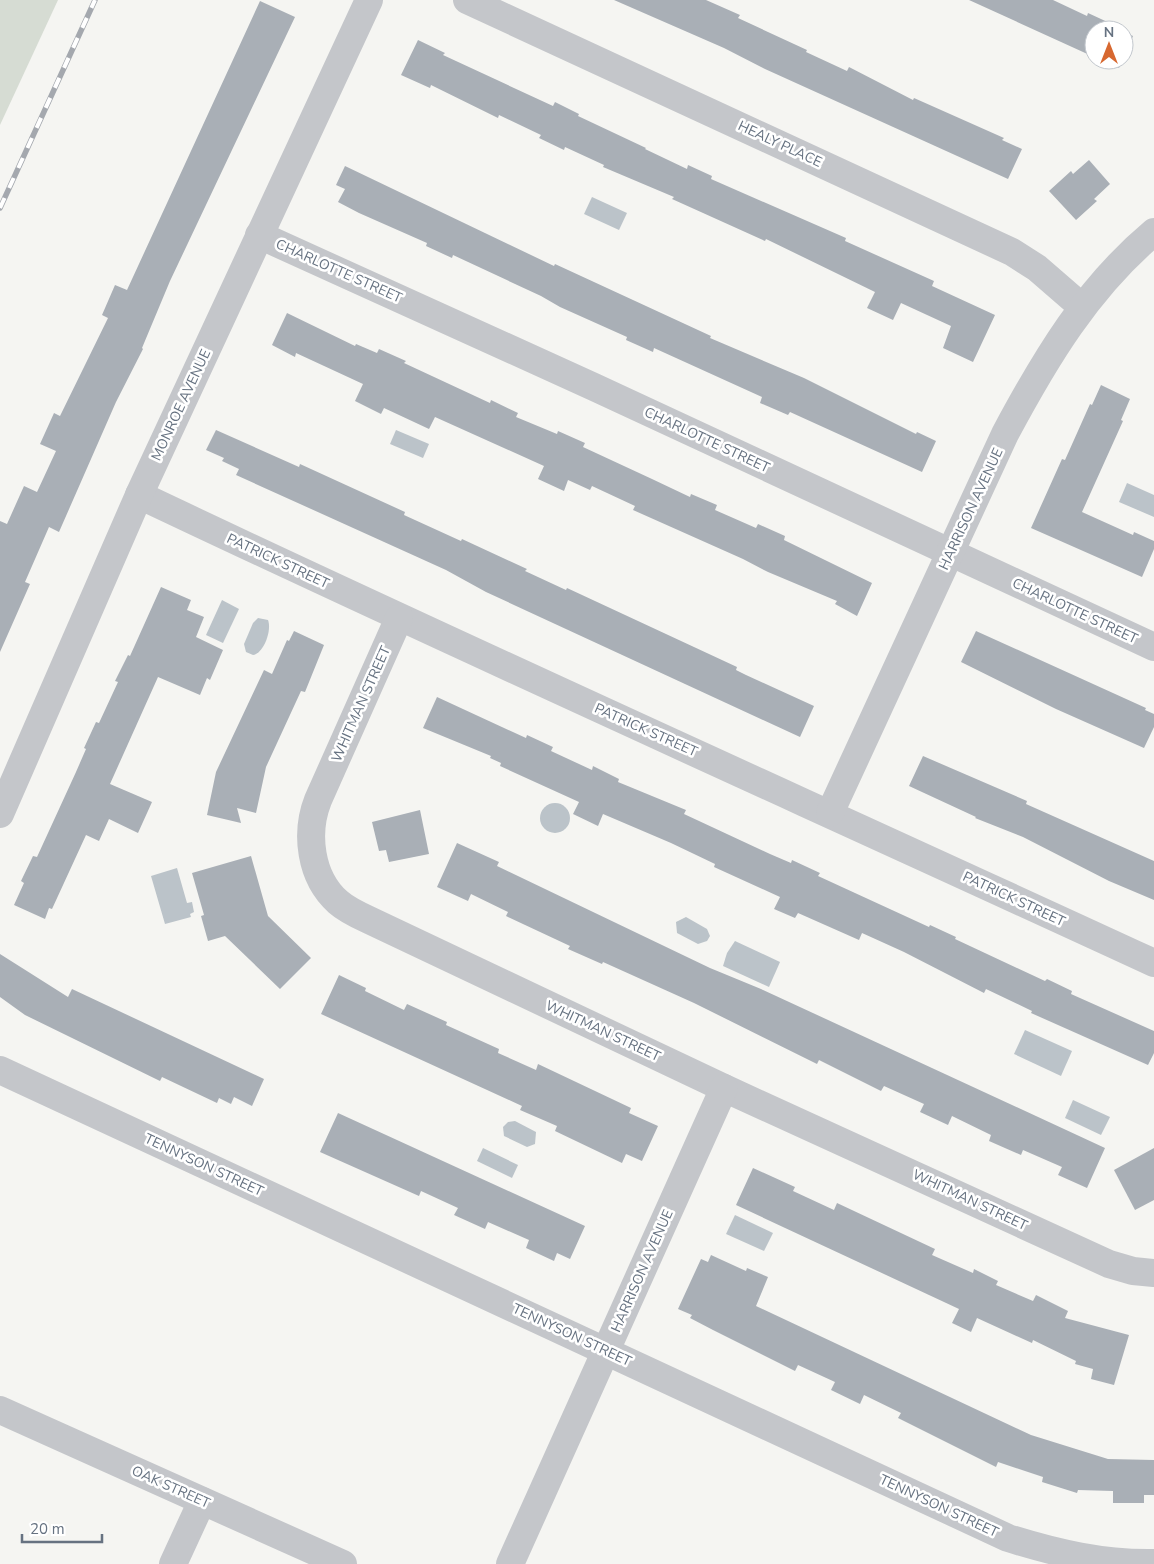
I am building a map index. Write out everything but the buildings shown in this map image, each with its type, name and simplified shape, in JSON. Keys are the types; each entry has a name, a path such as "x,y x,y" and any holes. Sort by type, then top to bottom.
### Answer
{"street":[{"name":"MONROE AVENUE","path":"0,814 139,495 369,0"},
{"name":"HEALY PLACE","path":"467,0 1012,252 1037,268 1082,307"},
{"name":"HARRISON AVENUE","path":"830,813 1005,434 1034,379 1082,307 1102,282 1154,232"},
{"name":"CHARLOTTE STREET","path":"259,235 594,387 1154,647"},
{"name":"PATRICK STREET","path":"139,495 399,618 830,813 1154,963"},
{"name":"WHITMAN STREET","path":"399,618 314,810 311,822 311,848 319,873 328,890 337,901 348,910 724,1088 1109,1264 1133,1271 1154,1273"},
{"name":"TENNYSON STREET","path":"0,1070 1008,1538 1049,1551 1084,1558 1154,1563"},
{"name":"HARRISON AVENUE","path":"510,1564 724,1088"},
{"name":"OAK STREET","path":"0,1410 342,1564"},
{"path":"173,1564 202,1501"}],"shaded area":[{"path":"0,0 58,0 0,125"},
{"path":"592,197 627,213 619,230 584,214"},
{"path":"396,430 429,444 423,458 390,444"},
{"path":"1127,483 1154,495 1154,517 1119,502"},
{"path":"222,600 239,609 223,643 206,635"},
{"path":"258,618 268,620 269,629 264,646 253,655 246,652 244,644 253,623"},
{"path":"555,803 561,804 569,812 569,824 561,832 555,833 549,832 541,824 540,818 541,812 549,804"},
{"path":"177,868 187,903 192,902 194,912 190,914 191,917 165,924 151,876"},
{"path":"686,917 707,929 710,936 707,941 698,944 677,933 676,922"},
{"path":"735,941 780,962 769,987 723,966 727,953"},
{"path":"1025,1030 1072,1051 1061,1076 1014,1054"},
{"path":"1073,1100 1110,1117 1101,1135 1065,1118"},
{"path":"515,1121 536,1132 535,1144 527,1147 504,1136 503,1127 508,1122"},
{"path":"483,1148 518,1165 512,1178 477,1161"},
{"path":"735,1215 773,1233 764,1251 726,1234"}],"railway":[{"path":"0,208 95,0"}]}
